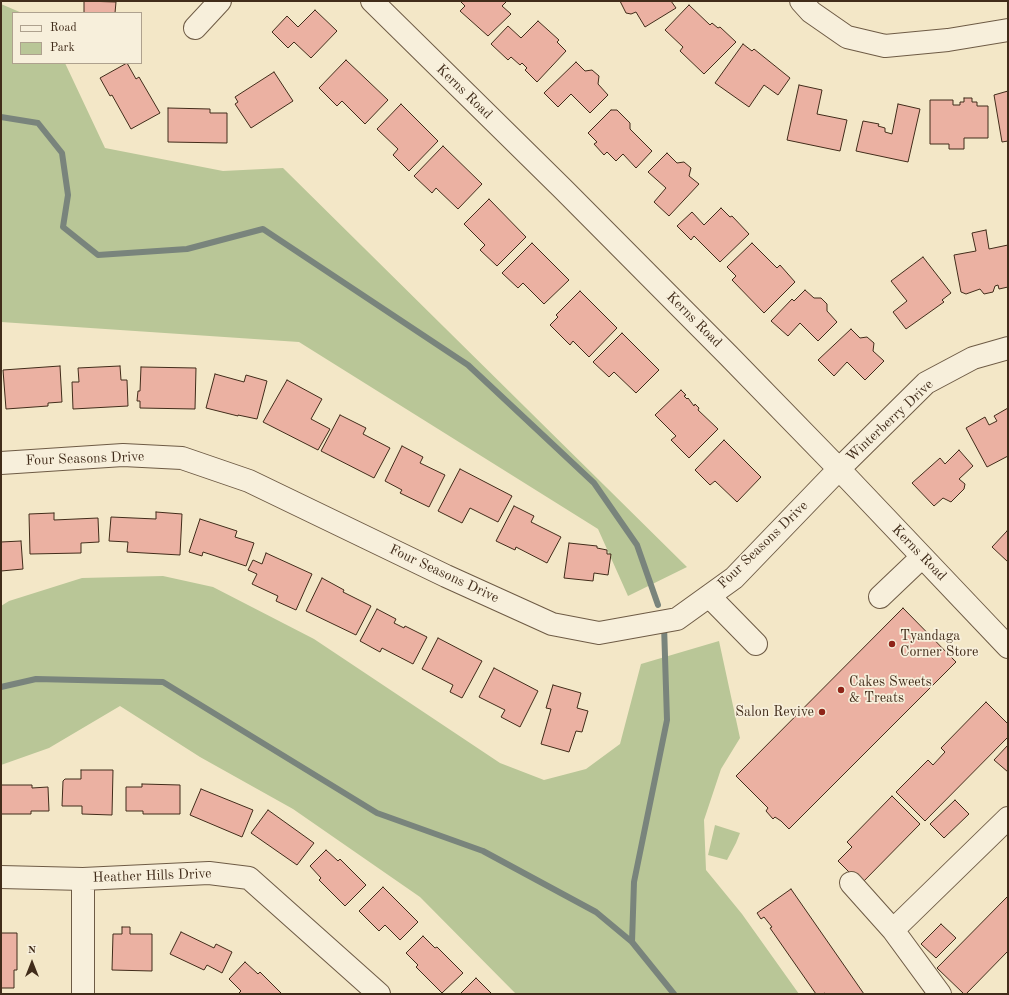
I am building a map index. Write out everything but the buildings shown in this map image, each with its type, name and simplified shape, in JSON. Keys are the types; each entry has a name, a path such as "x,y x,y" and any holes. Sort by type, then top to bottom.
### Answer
{"street":[{"path":"195,28 220,1"},
{"name":"Kerns Road","path":"372,1 563,189 729,356 1008,647"},
{"path":"801,1 811,12 847,37 885,46 948,40 1008,30"},
{"name":"Winterberry Drive","path":"839,469 926,383 974,358 1008,348"},
{"name":"Four Seasons Drive","path":"1,463 123,455 182,458 249,481 446,576 552,624 599,633 677,619 734,578 839,469"},
{"path":"880,597 922,557"},
{"path":"709,596 756,644"},
{"path":"893,930 1008,818"},
{"name":"Heather Hills Drive","path":"1,877 82,879 209,872 249,878 378,994"},
{"path":"82,879 82,994"},
{"path":"851,883 893,930 940,994"}],"green space":[{"path":"1,4 20,12 12,12 12,64 65,64 105,148 223,171 283,168 687,567 628,596 598,529 299,342 1,322"},
{"path":"163,576 213,587 314,639 500,763 544,780 586,769 620,744 641,664 719,641 740,738 721,769 704,820 706,870 742,914 799,994 516,994 420,897 293,809 200,757 120,706 49,748 1,765 1,606 9,601 82,578"},
{"path":"715,825 740,833 727,860 708,855"}],"waterway":[{"path":"1,117 38,123 62,153 68,195 63,227 98,255 187,249 263,229 468,365 594,483 637,545 658,605"},
{"path":"632,942 634,882 667,720 664,625"},
{"path":"1,687 36,679 163,682 377,813 483,851 596,912 632,942 674,994"}],"place":[{"name":"Tyandaga Corner Store","path":"892,644"},
{"name":"Cakes Sweets & Treats","path":"841,690"},
{"name":"Salon Revive","path":"822,712"}]}
